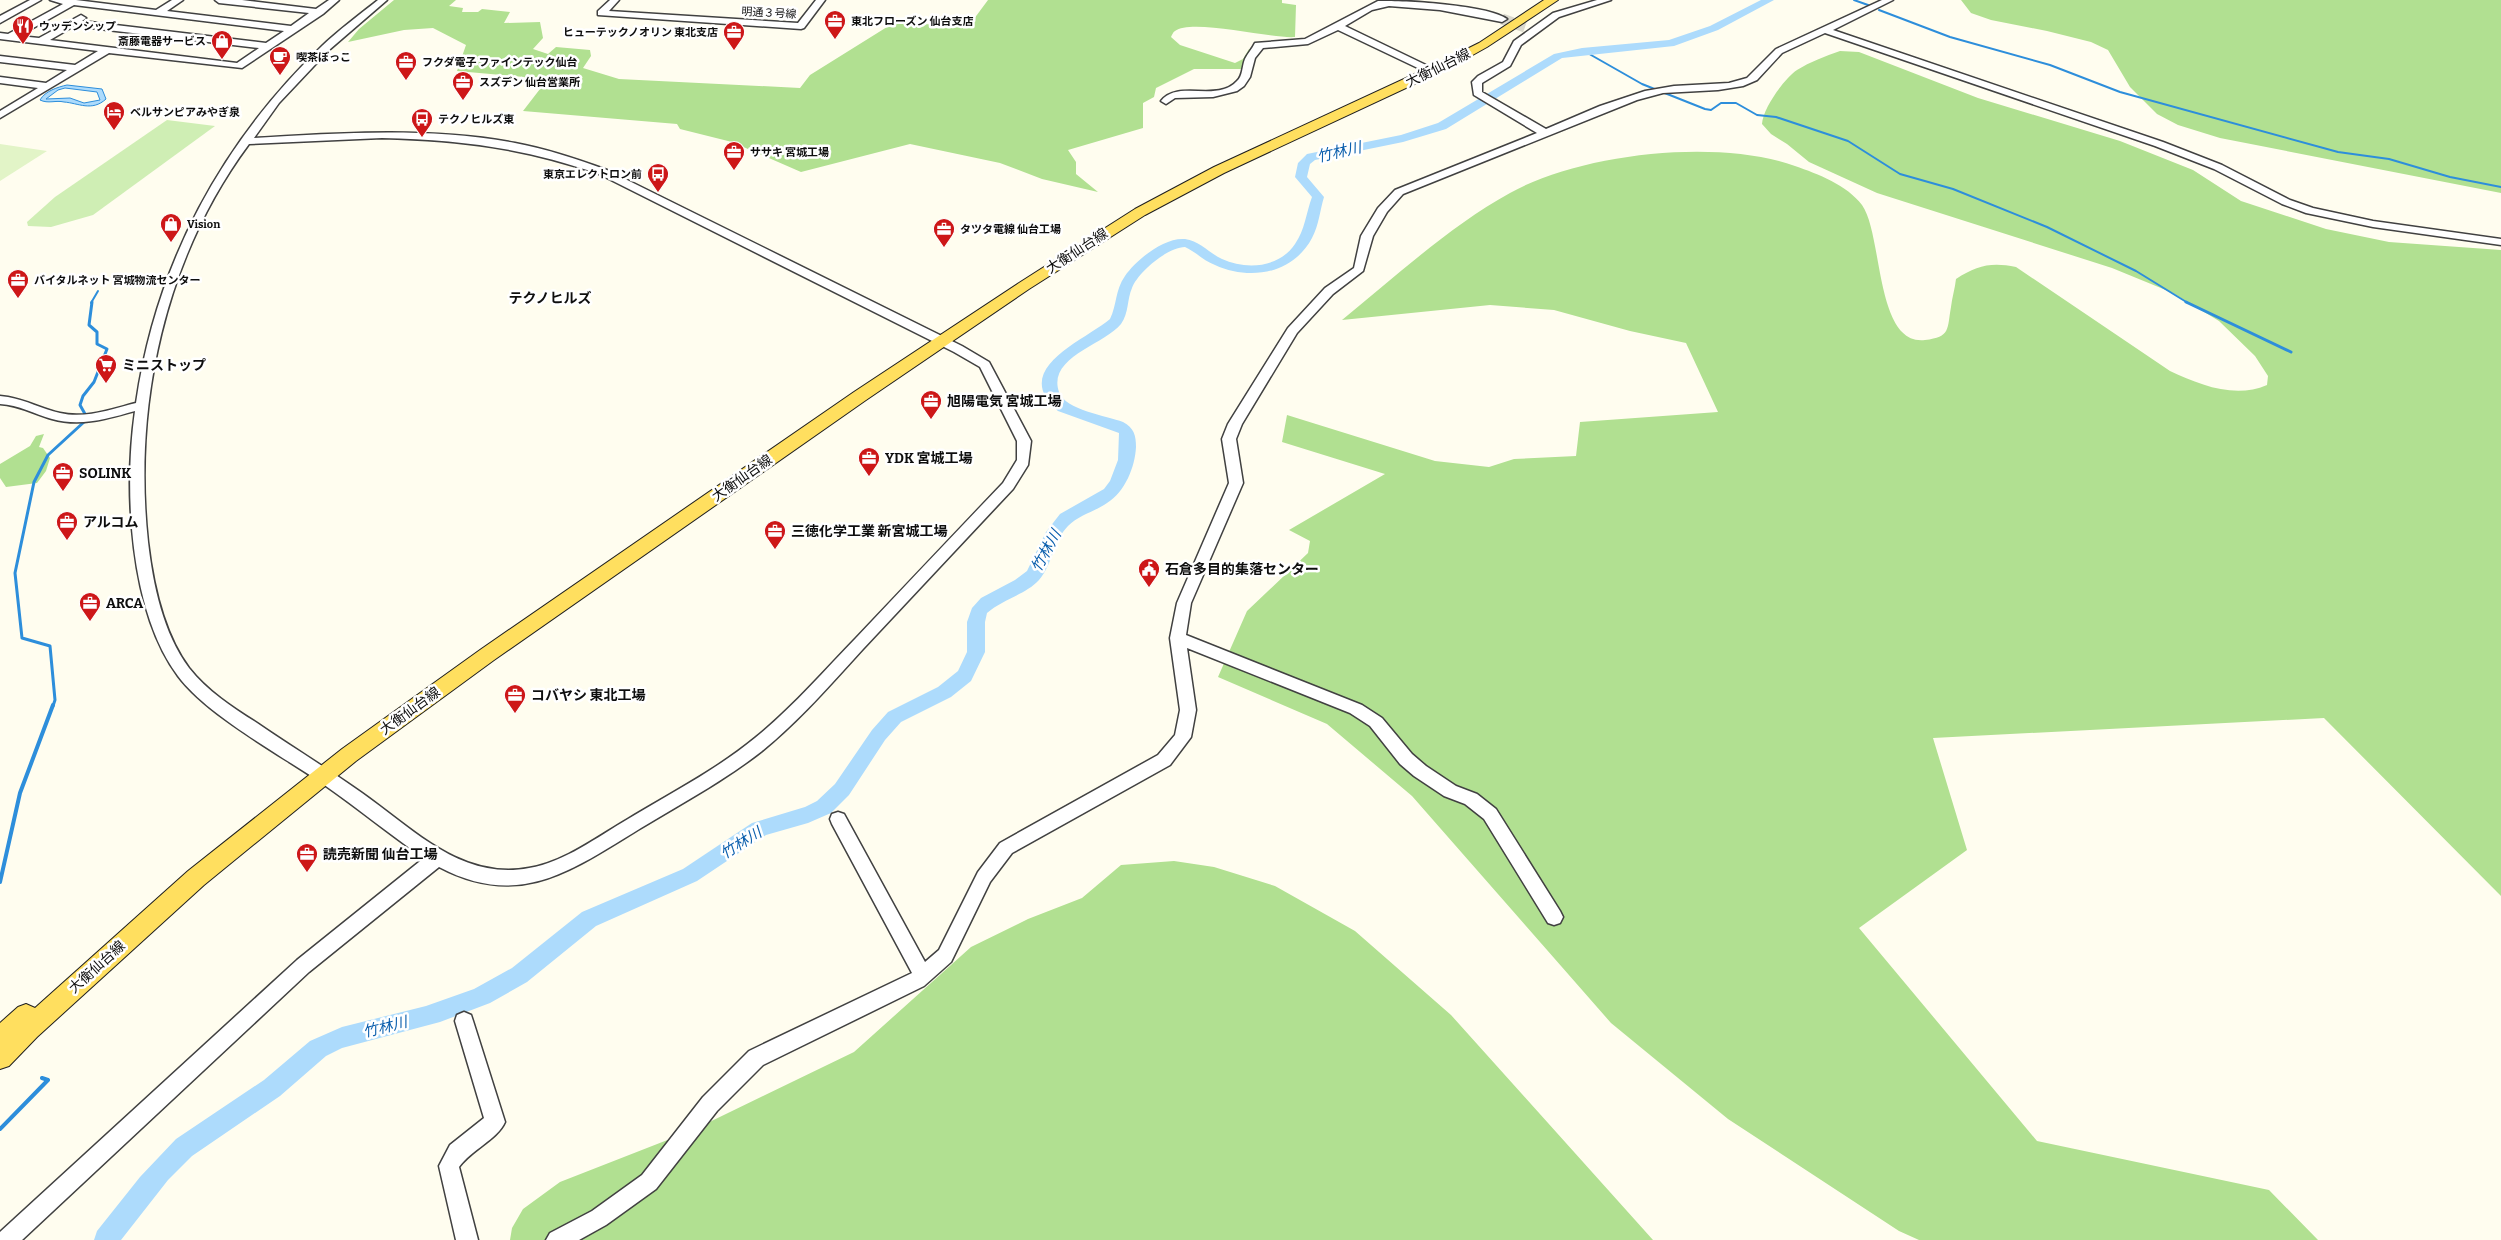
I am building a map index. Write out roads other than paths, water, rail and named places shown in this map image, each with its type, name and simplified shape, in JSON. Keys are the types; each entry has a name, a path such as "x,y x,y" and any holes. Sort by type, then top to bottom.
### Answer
{"main road":[{"name":"大衡仙台線","path":"0,1039 185,871 318,772 937,339 1092,233 1189,178 1425,68 1501,27 1542,0"},
{"name":"大衡仙台線","path":"937,339 1140,212 1219,170 1449,63 1483,45 1552,0"},
{"name":"大衡仙台線","path":"0,1058 29,1029 196,878 318,772"}],"street":[{"path":"0,20 37,0"},
{"path":"54,0 294,29"},
{"path":"41,41 113,0"},
{"path":"158,12 179,0"},
{"path":"219,0 320,12"},
{"path":"5,36 239,66 335,0"},
{"path":"247,141 374,134 432,135 500,142 558,155 603,172 937,339 985,365 1024,441 1026,454 1023,466 1008,486 783,724 737,761 578,857 548,871 511,880 492,879 464,872 436,858 385,818 232,715 195,686 184,674 168,646 151,598 139,535 136,473 139,406 159,310 175,266 200,214 220,179 247,141 290,86 328,45 384,0"},
{"name":"明通３号線","path":"615,0 601,14 801,26 821,0"},
{"path":"1545,132 1478,93 1477,82 1507,64 1517,43 1566,10 1607,0"},
{"path":"1868,0 1880,5"},
{"path":"557,1240 600,1218 649,1182 710,1104 756,1058 917,980 944,956 984,877 1006,848 1164,760 1183,737 1188,710 1178,638 1184,603 1236,483 1229,439 1236,424 1292,331 1328,291 1359,268 1367,236 1382,210 1399,192 1545,132 1655,91 1733,85 1748,81 1754,78 1766,62 1779,51 1889,0"},
{"path":"1166,101 1172,95 1210,94 1239,86 1245,77 1251,54 1258,49 1258,45 1310,40 1378,4 1394,1 1482,13 1502,19"},
{"path":"0,42 5,36 73,2"},
{"path":"141,54 199,17"},
{"path":"73,22 268,46"},
{"path":"1337,26 1425,68"},
{"path":"1525,26 1536,30"},
{"path":"1825,30 2159,144 2218,167 2286,202 2310,211 2373,224 2501,242"},
{"path":"0,115 108,50"},
{"path":"0,59 77,68"},
{"path":"0,80 47,86"},
{"path":"0,103 16,105"},
{"path":"0,400 18,402 63,418 76,419 139,406"},
{"path":"1178,638 1348,706 1369,717 1406,759 1420,771 1450,791 1471,799 1490,814 1554,917"},
{"path":"838,819 922,974"},
{"path":"7,1240 302,966 436,858"},
{"path":"464,1021 495,1122 460,1149 454,1156 450,1166 467,1240"}],"water":[{"path":"67,85 102,89 106,99 101,103 90,106 40,100 48,92","holes":["65,88 97,92 100,100 84,103 70,98 46,99 58,90"]}],"waterway":[{"name":"竹林川","path":"106,1240 148,1185 184,1147 206,1130 254,1101 279,1083 318,1048 342,1037 426,1016 482,996 519,975 578,926 601,912 690,875 741,839 767,825 808,814 824,807 834,799 850,779 878,735 894,717 944,692 962,679 972,665 976,652 976,617 981,608 993,599 1015,589 1028,580 1041,563 1058,526 1075,512 1093,504 1110,493 1123,470 1128,445 1126,430 1118,425 1085,416 1064,407 1056,401 1051,392 1050,379 1054,368 1061,359 1106,330 1115,322 1119,315 1126,285 1136,271 1150,258 1174,245 1186,243 1197,248 1212,259 1230,267 1255,270 1279,264 1299,248 1310,228 1318,197 1301,177 1304,163 1311,157 1332,151 1403,138 1442,126 1558,56 1582,51 1643,47 1670,43 1714,28 1769,0"},
{"path":"1854,0 1868,5"},
{"path":"1879,10 1950,37 2050,65 2120,92 2338,152 2389,159 2450,177 2501,187"},
{"path":"1584,51 1642,84 1705,109 1711,110 1721,103 1736,103 1757,115 1776,117 1848,141 1900,174 1953,189 2047,227 2136,271 2188,303"},
{"path":"91,303 98,291"},
{"path":"85,414 80,405 83,396 94,382 107,349 97,344 97,332 89,325 92,302"},
{"path":"2188,303 2291,352"},
{"path":"53,706 55,700 50,646 22,638 15,573 34,482 48,455 84,422"},
{"path":"0,882 20,793 53,705"},
{"path":"0,1129 48,1080 42,1078"}],"tunnel":[{"path":"1502,19 1525,27"}],"place":[{"name":"東北フローズン 仙台支店","path":"835,40"},
{"name":"ウッデンシップ","path":"23,45"},
{"name":"ヒューテックノオリン 東北支店","path":"734,51"},
{"name":"斎藤電器サービス","path":"222,60"},
{"name":"喫茶ぼっこ","path":"280,76"},
{"name":"フクダ電子 ファインテック仙台","path":"406,81"},
{"name":"スズデン 仙台営業所","path":"463,101"},
{"name":"ベルサンピアみやぎ泉","path":"114,131"},
{"name":"テクノヒルズ東","path":"422,138"},
{"name":"ササキ 宮城工場","path":"734,171"},
{"name":"東京エレクトロン前","path":"658,193"},
{"name":"Vision","path":"171,243"},
{"name":"タツタ電線 仙台工場","path":"944,248"},
{"name":"バイタルネット 宮城物流センター","path":"18,299"},
{"name":"ミニストップ","path":"106,384"},
{"name":"旭陽電気 宮城工場","path":"931,420"},
{"name":"YDK 宮城工場","path":"869,477"},
{"name":"SOLINK","path":"63,492"},
{"name":"アルコム","path":"67,541"},
{"name":"三徳化学工業 新宮城工場","path":"775,550"},
{"name":"石倉多目的集落センター","path":"1149,588"},
{"name":"ARCA","path":"90,622"},
{"name":"コバヤシ 東北工場","path":"515,714"},
{"name":"読売新聞 仙台工場","path":"307,873"}],"district":[{"name":"テクノヒルズ","path":"550,298"}]}
